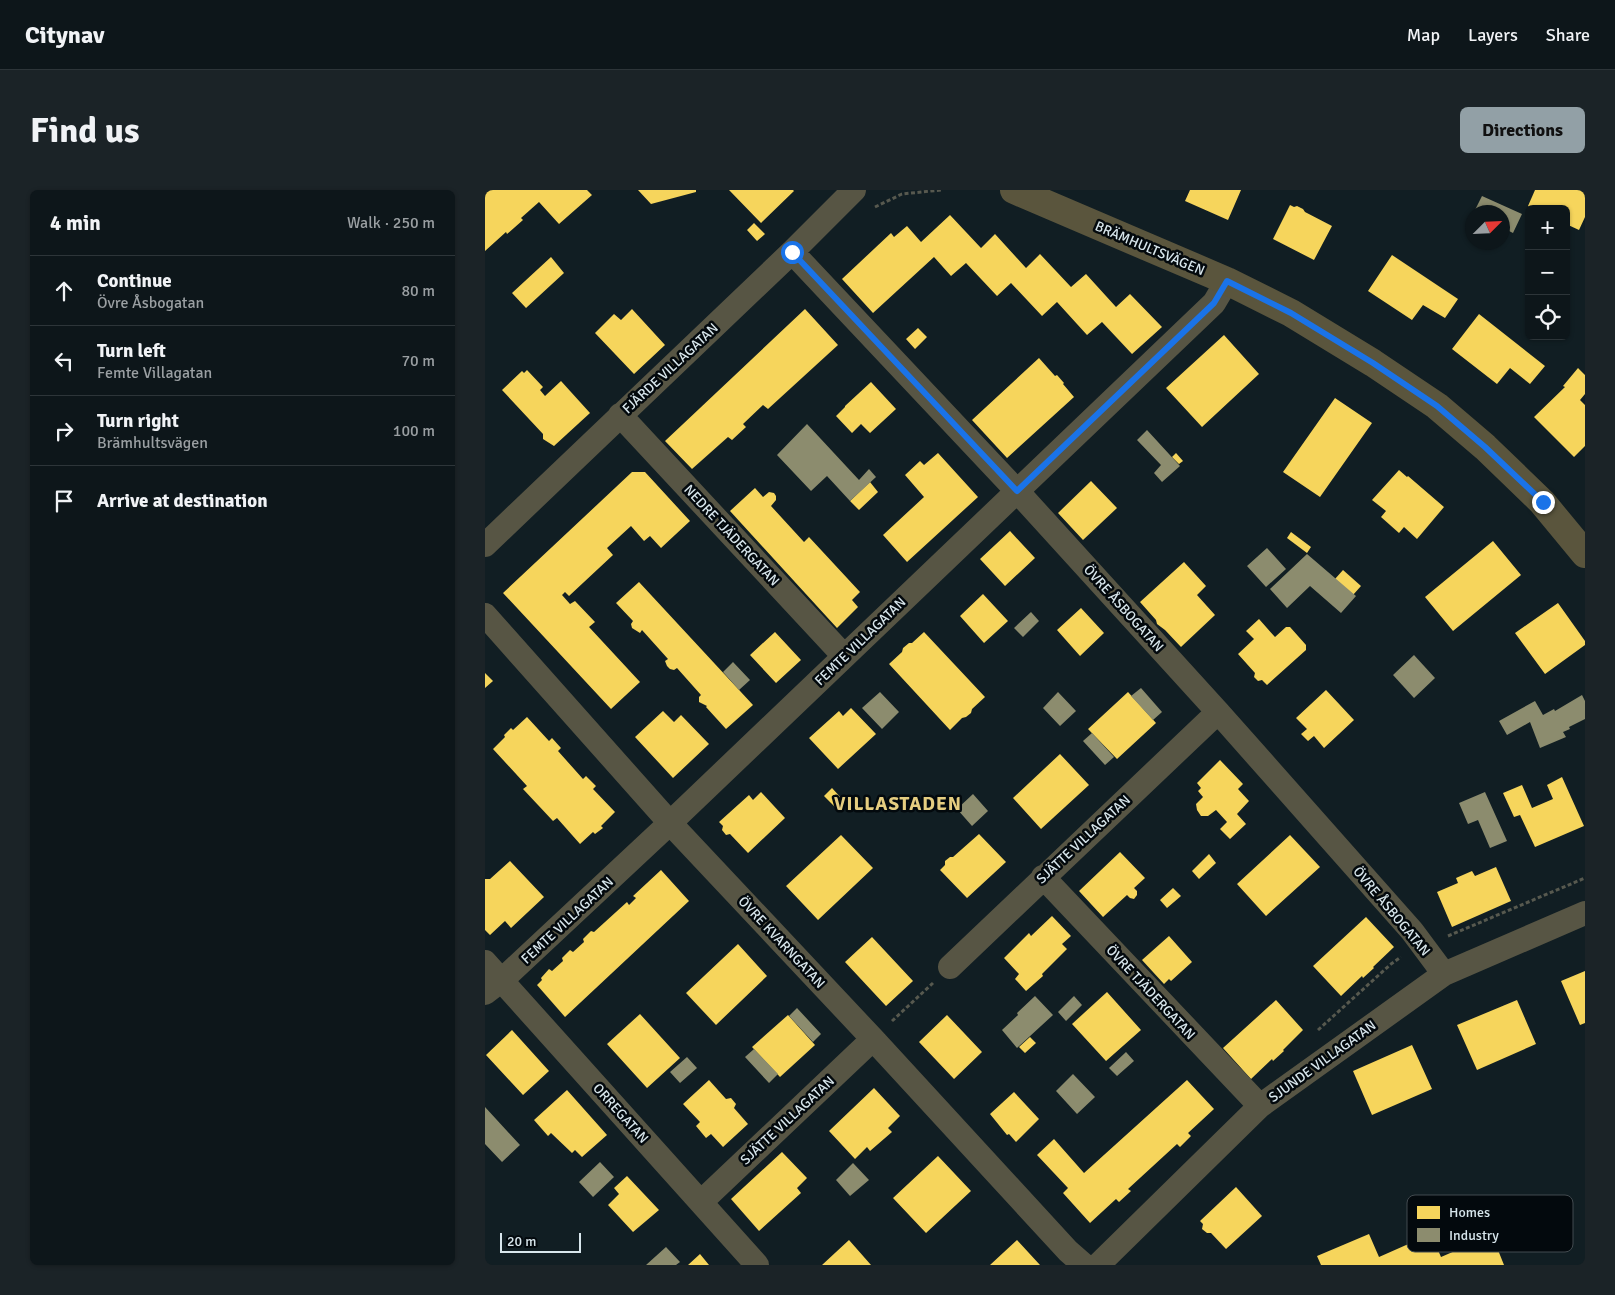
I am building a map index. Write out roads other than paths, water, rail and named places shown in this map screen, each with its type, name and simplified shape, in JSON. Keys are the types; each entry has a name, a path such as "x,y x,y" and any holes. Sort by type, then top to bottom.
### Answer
{"street":[{"name":"FJÄRDE VILLAGATAN","path":"485,545 792,252 854,190"},
{"name":"BRÄMHULTSVÄGEN","path":"1014,190 1227,281 1291,313 1373,363 1437,406 1485,447 1543,502 1585,554"},
{"name":"ÖVRE ÅSBOGATAN","path":"792,252 1017,491 1218,712 1412,931 1444,974"},
{"name":"FEMTE VILLAGATAN","path":"493,986 670,824 1214,303 1227,281"},
{"name":"NEDRE TJÄDERGATAN","path":"620,415 844,656"},
{"name":"ÖVRE KVARNGATAN","path":"485,615 670,824 873,1039 1067,1250 1084,1265"},
{"name":"SJÄTTE VILLAGATAN","path":"950,967 1218,712"},
{"name":"ÖVRE TJÄDERGATAN","path":"1043,877 1260,1106"},
{"name":"SJUNDE VILLAGATAN","path":"1098,1265 1260,1106 1444,974 1585,914"},
{"name":"ORREGATAN","path":"485,962 493,986 701,1202 757,1265"},
{"name":"SJÄTTE VILLAGATAN","path":"701,1202 873,1039"}],"district":[{"name":"VILLASTADEN","path":"898,803"}]}
